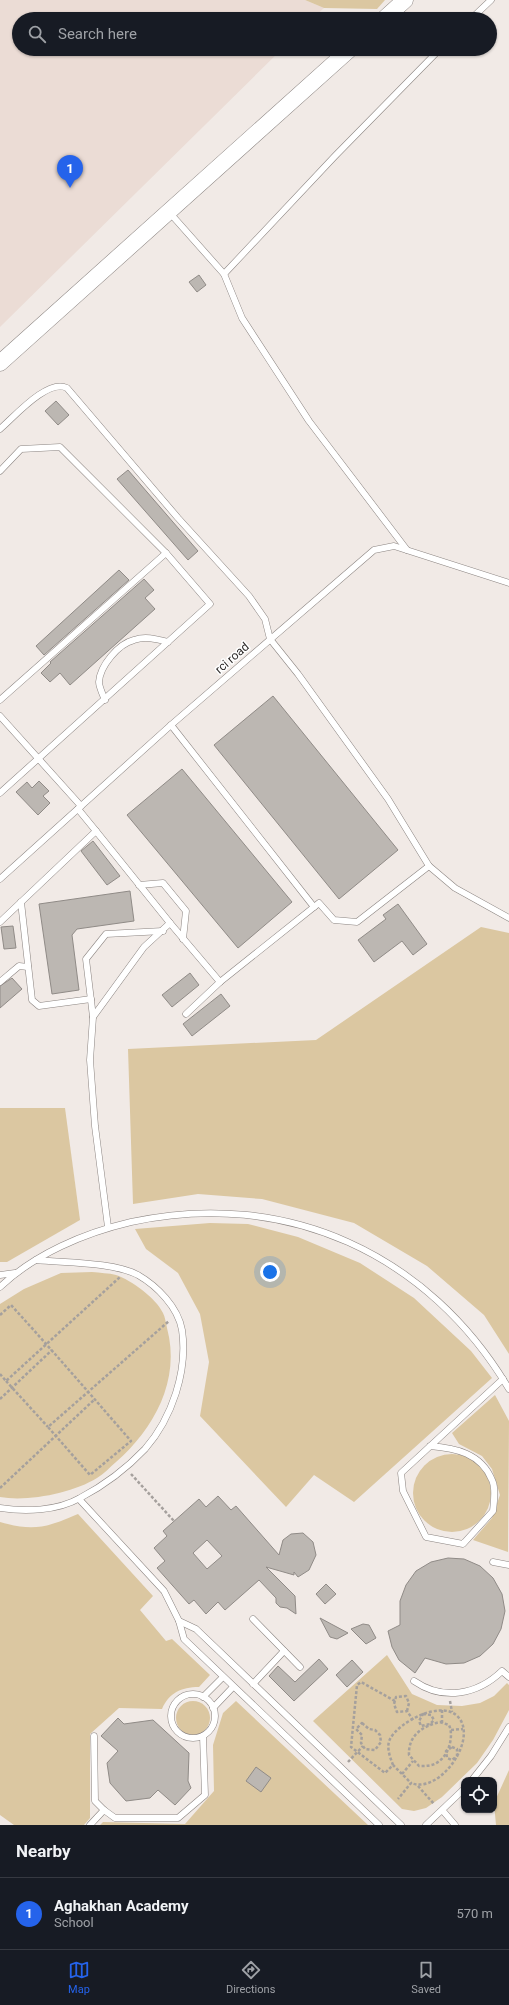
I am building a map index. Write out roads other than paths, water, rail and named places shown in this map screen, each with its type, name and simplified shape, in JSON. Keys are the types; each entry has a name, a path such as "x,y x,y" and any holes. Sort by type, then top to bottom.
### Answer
{"street":[{"path":"392,12 405,0"},
{"path":"0,363 168,210 342,56"}],"lane":[{"path":"478,12 491,0"},
{"path":"224,274 335,156 433,56"},
{"path":"168,210 208,258 224,274 242,318 309,421 406,550"},
{"path":"0,429 48,389 62,385 67,388 164,502 249,596 265,619 270,639 298,674 388,799 429,866 455,888 509,918"},
{"path":"0,471 21,449 60,447 166,553 210,604 0,793"},
{"name":"rci road","path":"0,879 171,725 374,550 394,546 509,583"},
{"path":"0,700 166,553"},
{"path":"105,700 99,683 103,669 109,659 121,647 132,640 143,638 154,638 168,642"},
{"path":"0,716 79,808 139,885 220,982"},
{"path":"171,725 314,907"},
{"path":"0,922 96,831"},
{"path":"186,1014 220,982 319,903 334,920 357,922 429,866"},
{"path":"139,885 163,883 186,911 184,939"},
{"path":"21,902 32,1000 39,1006 91,999"},
{"path":"93,1017 144,946 170,923"},
{"path":"108,1227 95,1126 90,1060 93,1017 86,959 106,934 163,930"},
{"path":"0,982 18,966 28,967"},
{"path":"0,1287 15,1273 36,1260 74,1241 108,1227 155,1217 198,1213 256,1216 284,1221 326,1233 366,1250 403,1272 437,1299 468,1330 494,1364 509,1389"},
{"path":"0,1508 19,1511 56,1506 79,1499 125,1468 146,1448 167,1416 182,1373 182,1330 177,1315 155,1286 127,1271 103,1266 36,1260"},
{"path":"0,1275 15,1273"},
{"path":"430,1446 453,1448 471,1455 484,1466 493,1481 493,1511 463,1544 426,1537 403,1491 401,1473 503,1378"},
{"path":"79,1499 164,1590 179,1621 184,1640 378,1825"},
{"path":"493,1562 509,1565"},
{"path":"253,1619 300,1667"},
{"path":"179,1621 196,1629 401,1825"},
{"path":"253,1684 284,1651"},
{"path":"414,1681 425,1688 443,1693 463,1693 490,1682 502,1671 509,1677"},
{"path":"203,1697 222,1677"},
{"path":"213,1708 233,1687"},
{"path":"189,1695 203,1697 213,1708 213,1725 203,1736 188,1738 181,1735 172,1724 172,1709 182,1698 189,1695"},
{"path":"474,1777 491,1756 509,1727"},
{"path":"94,1736 96,1801 104,1810 115,1818 178,1818 205,1795 203,1736"},
{"path":"429,1824 461,1792"},
{"path":"90,1825 104,1810"},
{"path":"442,1811 455,1825"}],"place":[{"name":"Aghakhan Academy","path":"70,188"}]}
